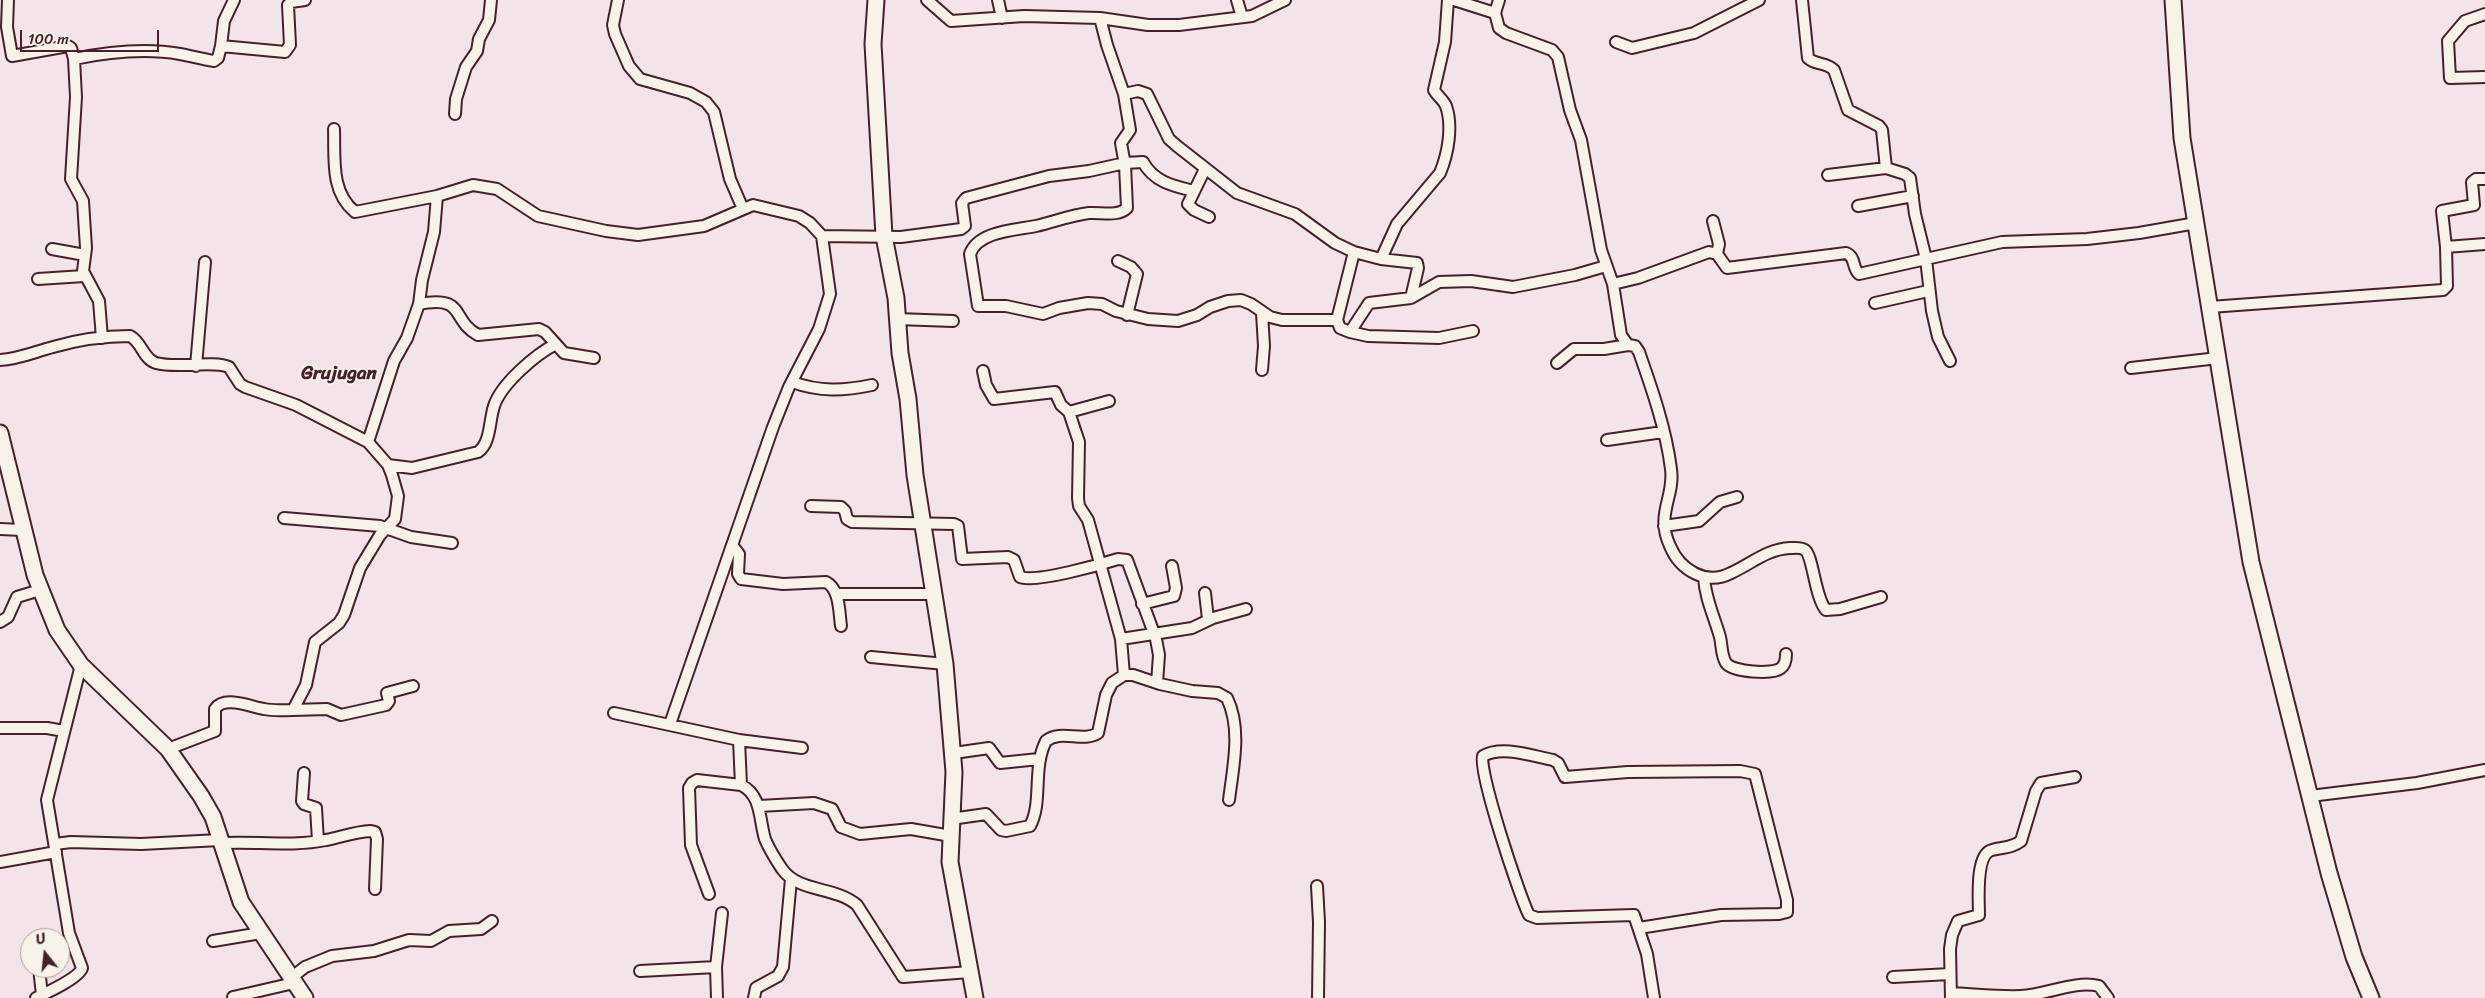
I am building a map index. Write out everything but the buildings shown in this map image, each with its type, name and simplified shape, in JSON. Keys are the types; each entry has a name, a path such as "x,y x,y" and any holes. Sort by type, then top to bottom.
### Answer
{"street":[{"path":"8,0 7,27 12,56 68,46 71,48 74,59 76,97 71,179 83,201 86,255 84,276 99,301 102,338"},
{"path":"74,59 94,54 135,51 178,54 214,61 218,58 224,21 234,0"},
{"path":"221,46 288,51 290,45 288,5 291,2 305,0"},
{"path":"455,114 456,99 466,67 477,51 479,39 489,20 491,0"},
{"path":"618,0 613,25 614,34 629,66 640,79 690,93 706,102 714,112 730,179 740,211"},
{"path":"876,0 873,44 884,236 896,298 915,475 925,523 945,664 954,753 950,862 953,887 975,998"},
{"path":"927,0 951,21 1024,16 1100,18 1163,26 1242,18 1260,14 1285,0"},
{"path":"998,0 1002,18"},
{"path":"1237,0 1242,18"},
{"path":"1381,259 1397,224 1440,173 1444,163 1447,151 1448,120 1446,107 1434,90 1445,42 1448,0"},
{"path":"1454,0 1495,14"},
{"path":"1498,0 1495,14 1499,28 1506,33 1552,50 1558,58 1570,110 1581,140 1601,250 1613,284 1621,335 1628,345"},
{"path":"1616,42 1632,48 1694,33 1759,0"},
{"path":"1802,0 1808,58 1812,61 1830,65 1834,70 1848,110 1879,126 1885,142 1886,168"},
{"path":"2173,0 2181,129 2251,562 2343,924 2371,998"},
{"path":"2485,14 2466,21 2451,36 2447,46 2450,78 2485,77"},
{"path":"1100,18 1124,94 1130,130 1121,143 1125,163 1127,208 1122,212 1089,213 997,233 975,246 970,254 976,299 980,306 1006,306 1043,314 1058,308 1088,303 1102,304 1128,315 1159,321 1178,321 1196,315 1210,307 1228,301 1241,300 1251,304 1262,313 1282,320 1337,320"},
{"path":"1124,94 1138,91 1147,94 1169,139 1237,193 1295,214 1336,243 1354,252 1381,259 1416,263 1418,265 1411,298"},
{"path":"334,130 338,190 345,203 355,212 437,196 473,185 487,186 514,198 538,216 606,231 638,235 704,226 757,206 798,216 810,223 822,236 830,294 819,329 792,382 773,427 670,724"},
{"path":"822,236 901,237 961,228 966,222 962,203 966,198 1049,176 1089,171 1125,163 1143,162 1149,173 1165,184 1194,191"},
{"path":"1828,175 1886,168 1908,176 1926,260 1928,291 1938,337 1950,361"},
{"path":"1205,169 1189,206 1209,217"},
{"path":"2210,307 2443,290 2447,286 2446,247 2442,211 2474,205 2472,182 2476,179 2485,179"},
{"path":"368,442 394,361 407,338 418,304 434,232 437,196"},
{"path":"1858,206 1913,196"},
{"path":"1713,221 1718,244 1717,254 1723,266 1734,268 1846,253 1850,255 1859,274 2002,242 2087,239 2139,233 2196,223"},
{"path":"2446,247 2485,244"},
{"path":"52,250 86,255"},
{"path":"1354,252 1337,320 1340,328 1368,336 1415,338 1448,337 1473,331"},
{"path":"1613,284 1638,278 1702,254 1717,254"},
{"path":"1118,261 1131,267 1138,274 1128,315"},
{"path":"196,366 205,262"},
{"path":"1350,332 1369,302 1411,298 1439,282 1471,281 1514,287 1575,275 1606,266"},
{"path":"38,279 84,276"},
{"path":"1875,303 1928,291"},
{"path":"418,304 435,301 452,306 478,335 539,329 564,353 594,358"},
{"path":"1262,313 1264,346 1262,370"},
{"path":"897,319 953,321"},
{"path":"0,360 17,359 54,346 102,338 130,336 141,345 150,360 157,363 196,366 218,364 230,367 240,384 296,405 368,442 388,465 398,503 395,519 376,541 360,568 344,615 339,624 315,642 306,685 293,710"},
{"path":"388,465 412,468 478,452 484,448 494,406 502,390 536,356 556,344"},
{"path":"1557,363 1574,349 1604,349 1628,345 1635,346 1639,352 1663,432 1672,470 1672,481 1664,511 1666,539 1679,561 1690,572 1704,577 1730,574 1762,556 1785,548 1797,548 1803,549 1808,554 1818,593 1826,610 1840,609 1881,597"},
{"path":"2131,368 2218,358"},
{"path":"983,371 986,385 994,399 1055,392 1061,405 1069,412 1079,442 1079,506 1088,520 1121,639 1124,675"},
{"path":"792,382 809,388 836,391 872,385"},
{"path":"1069,412 1109,401"},
{"path":"1607,440 1663,432"},
{"path":"0,433 22,530 40,590 57,630 81,665 168,749 201,796 213,817 241,902 304,998"},
{"path":"1664,526 1699,521 1720,502 1737,497"},
{"path":"811,506 841,507 845,511 846,519 852,522 956,524 962,559 1008,557 1014,560 1020,577 1024,579 1047,577 1118,560 1127,560 1154,634 1159,655 1157,683"},
{"path":"284,518 388,527 411,537 452,543"},
{"path":"0,529 22,530"},
{"path":"732,545 739,554 738,574 741,579 782,584 826,582 834,588 841,626"},
{"path":"1142,604 1174,596 1176,588 1172,566"},
{"path":"1704,577 1705,594 1720,638 1723,656 1728,666 1738,670 1777,670 1784,664 1786,654"},
{"path":"0,622 8,617 17,597 40,590"},
{"path":"1206,593 1208,620"},
{"path":"836,594 936,594"},
{"path":"1121,639 1192,628 1200,626 1208,620 1246,609"},
{"path":"871,657 945,664"},
{"path":"39,997 81,971 81,964 71,940 47,800 81,665"},
{"path":"951,819 986,814 1001,830 1006,831 1030,826 1034,816 1039,759 1046,741 1050,738 1064,735 1092,736 1098,733 1106,695 1112,683 1124,675 1133,675 1157,683 1218,694 1227,698 1232,714 1235,747 1229,800"},
{"path":"168,749 214,731 215,710 219,705 236,703 265,710 328,709 345,714 386,705 389,700 387,693 413,686"},
{"path":"614,713 739,740 802,748"},
{"path":"0,728 46,728 64,732"},
{"path":"739,740 741,785"},
{"path":"954,753 989,748 1000,763 1039,759"},
{"path":"1639,928 1721,914 1779,914 1787,912 1787,900 1755,774 1740,771 1628,772 1565,777 1558,763 1553,760 1510,752 1487,753 1483,756 1481,766 1486,790 1529,915 1537,918 1630,914 1637,918 1639,928 1651,974 1654,998"},
{"path":"2310,796 2417,783 2485,770"},
{"path":"304,773 302,801 304,804 316,808 318,841"},
{"path":"2075,776 2048,781 2038,786 2021,842 2012,847 1991,850 1984,856 1980,876 1979,915 1962,919 1956,924 1952,935 1951,995 2020,996 2042,994 2088,985 2099,986 2108,998"},
{"path":"709,894 691,845 690,788 692,783 697,780 741,785 751,792 758,806 766,841 790,879 783,967 778,976 756,988 754,998"},
{"path":"758,806 821,804 832,809 839,824 844,829 860,834 911,829 951,836"},
{"path":"0,862 71,842 141,844 221,841 284,844 318,841 357,832 375,832 378,857 375,889"},
{"path":"790,879 842,896 857,905 903,976 970,972"},
{"path":"1317,886 1319,931 1318,998"},
{"path":"717,998 716,968 722,913"},
{"path":"234,997 293,980 304,968 332,956 374,951 410,940 431,941 449,931 481,929 492,921"},
{"path":"213,941 260,933"},
{"path":"640,971 716,968"},
{"path":"1893,977 1950,974"},
{"path":"39,978 39,997"}],"district":[{"name":"Grujugan","path":"339,374"}]}
